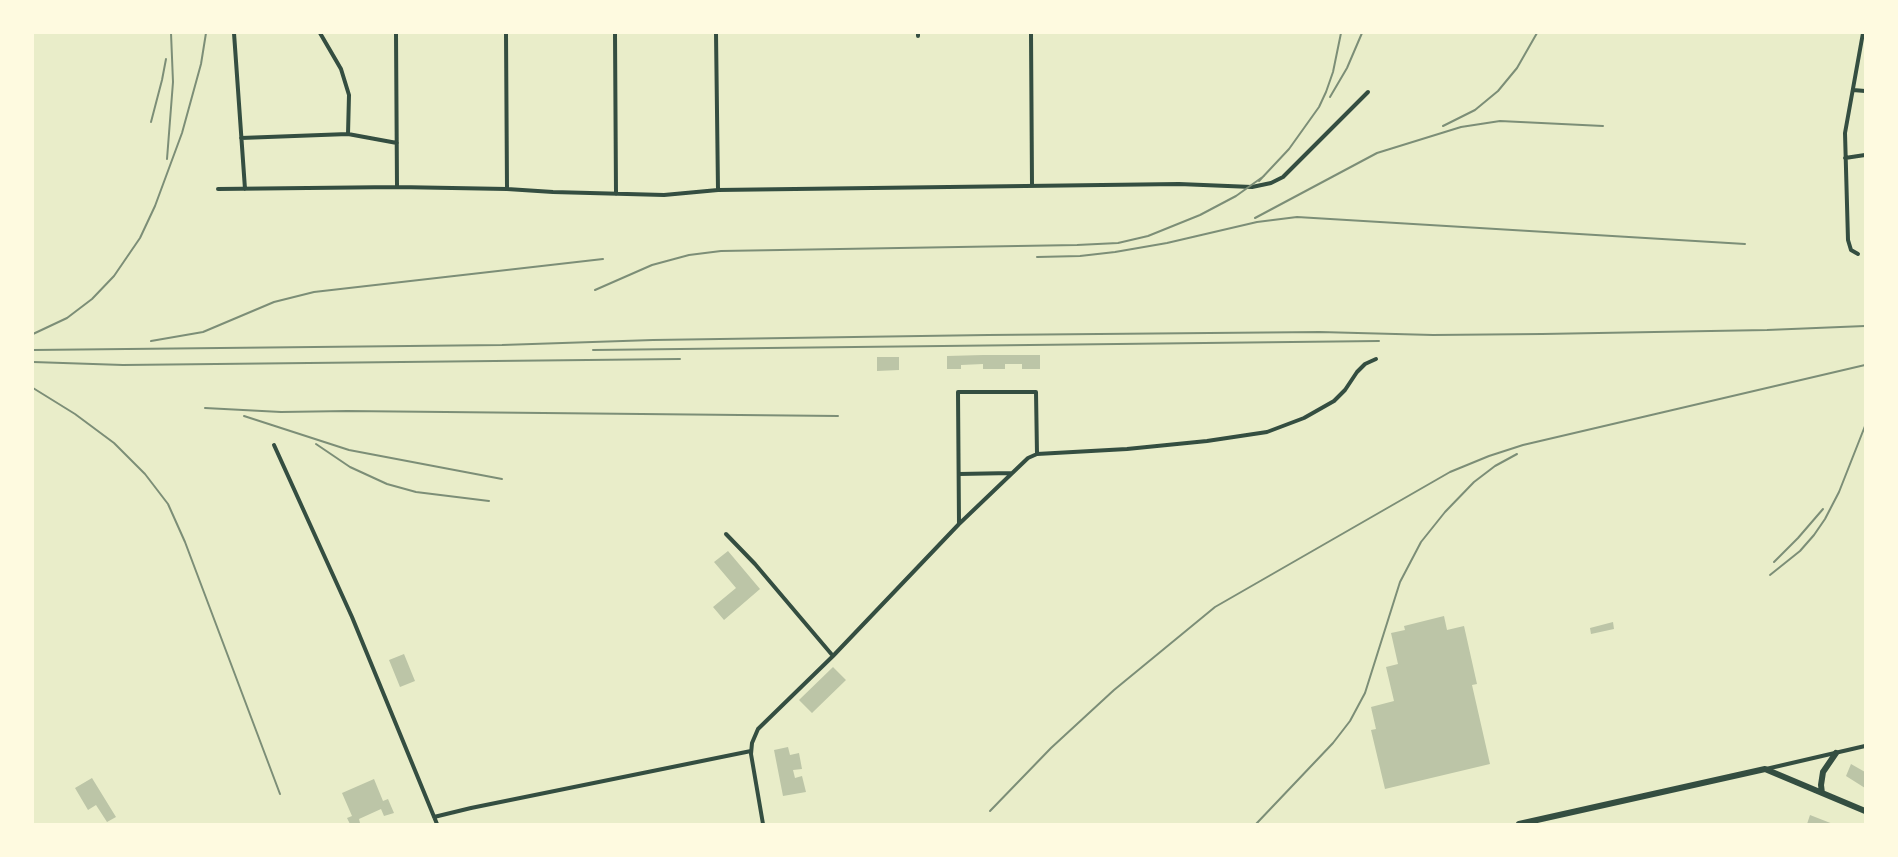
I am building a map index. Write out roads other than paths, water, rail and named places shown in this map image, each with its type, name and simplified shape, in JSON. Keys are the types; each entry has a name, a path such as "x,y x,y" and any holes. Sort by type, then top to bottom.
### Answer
{"main road":[{"path":"1822,793 1823,772 1836,753"},
{"path":"1519,824 1765,769 1865,811"}],"street":[{"path":"234,33 245,189"},
{"path":"320,33 341,69 349,95 348,135"},
{"path":"396,33 397,187"},
{"path":"506,33 507,189"},
{"path":"615,33 616,194"},
{"path":"716,33 718,190"},
{"path":"1031,33 1032,186"},
{"path":"1858,254 1851,250 1848,240 1845,133 1863,33"},
{"path":"1853,90 1865,91"},
{"path":"218,189 397,187 664,195 718,190 1179,184 1252,187 1271,183 1283,177 1368,92"},
{"path":"241,138 348,135 397,143"},
{"path":"1845,158 1865,155"},
{"path":"763,824 751,751 755,733 833,656 959,524 1028,458 1036,454 1139,448 1267,432 1304,418 1334,401 1345,390 1356,372 1365,364 1376,359"},
{"path":"959,524 958,392 1036,392 1036,454"},
{"path":"274,445 352,617 437,824"},
{"path":"959,474 1012,473"},
{"path":"726,534 833,656"},
{"path":"1765,769 1865,746"},
{"path":"434,818 482,806 751,751"}],"railway":[{"path":"167,159 173,82 171,33"},
{"path":"33,334 67,318 92,299 114,276 140,238 155,206 182,133 201,64 206,33"},
{"path":"1259,181 1289,149 1319,107 1333,72 1341,33"},
{"path":"1330,97 1347,68 1362,33"},
{"path":"1443,126 1475,110 1498,91 1517,68 1537,33"},
{"path":"151,122 166,59"},
{"path":"1255,218 1377,153 1461,127 1500,121 1603,126"},
{"path":"595,290 652,265 689,255 721,251 1118,243 1148,236 1200,215 1236,196 1264,176"},
{"path":"1037,257 1115,252 1167,243 1257,222 1297,217 1745,244"},
{"path":"151,341 203,332 274,302 314,292 603,259"},
{"path":"33,350 502,345 653,340 988,335 1320,332 1433,335 1542,334 1865,326"},
{"path":"593,350 1379,341"},
{"path":"33,362 123,365 680,359"},
{"path":"990,811 1051,748 1114,690 1215,607 1450,472 1523,445 1865,365"},
{"path":"33,388 75,414 114,443 145,474 168,504 185,542 280,794"},
{"path":"205,408 281,412 838,416"},
{"path":"244,416 349,450 502,479"},
{"path":"1770,575 1800,551 1825,519 1839,492 1865,426"},
{"path":"316,444 350,467 387,484 416,492 489,501"},
{"path":"1256,824 1333,743 1350,721 1365,693 1400,582 1421,542 1445,512 1474,482 1495,466 1517,454"},
{"path":"1774,562 1823,509"}]}
